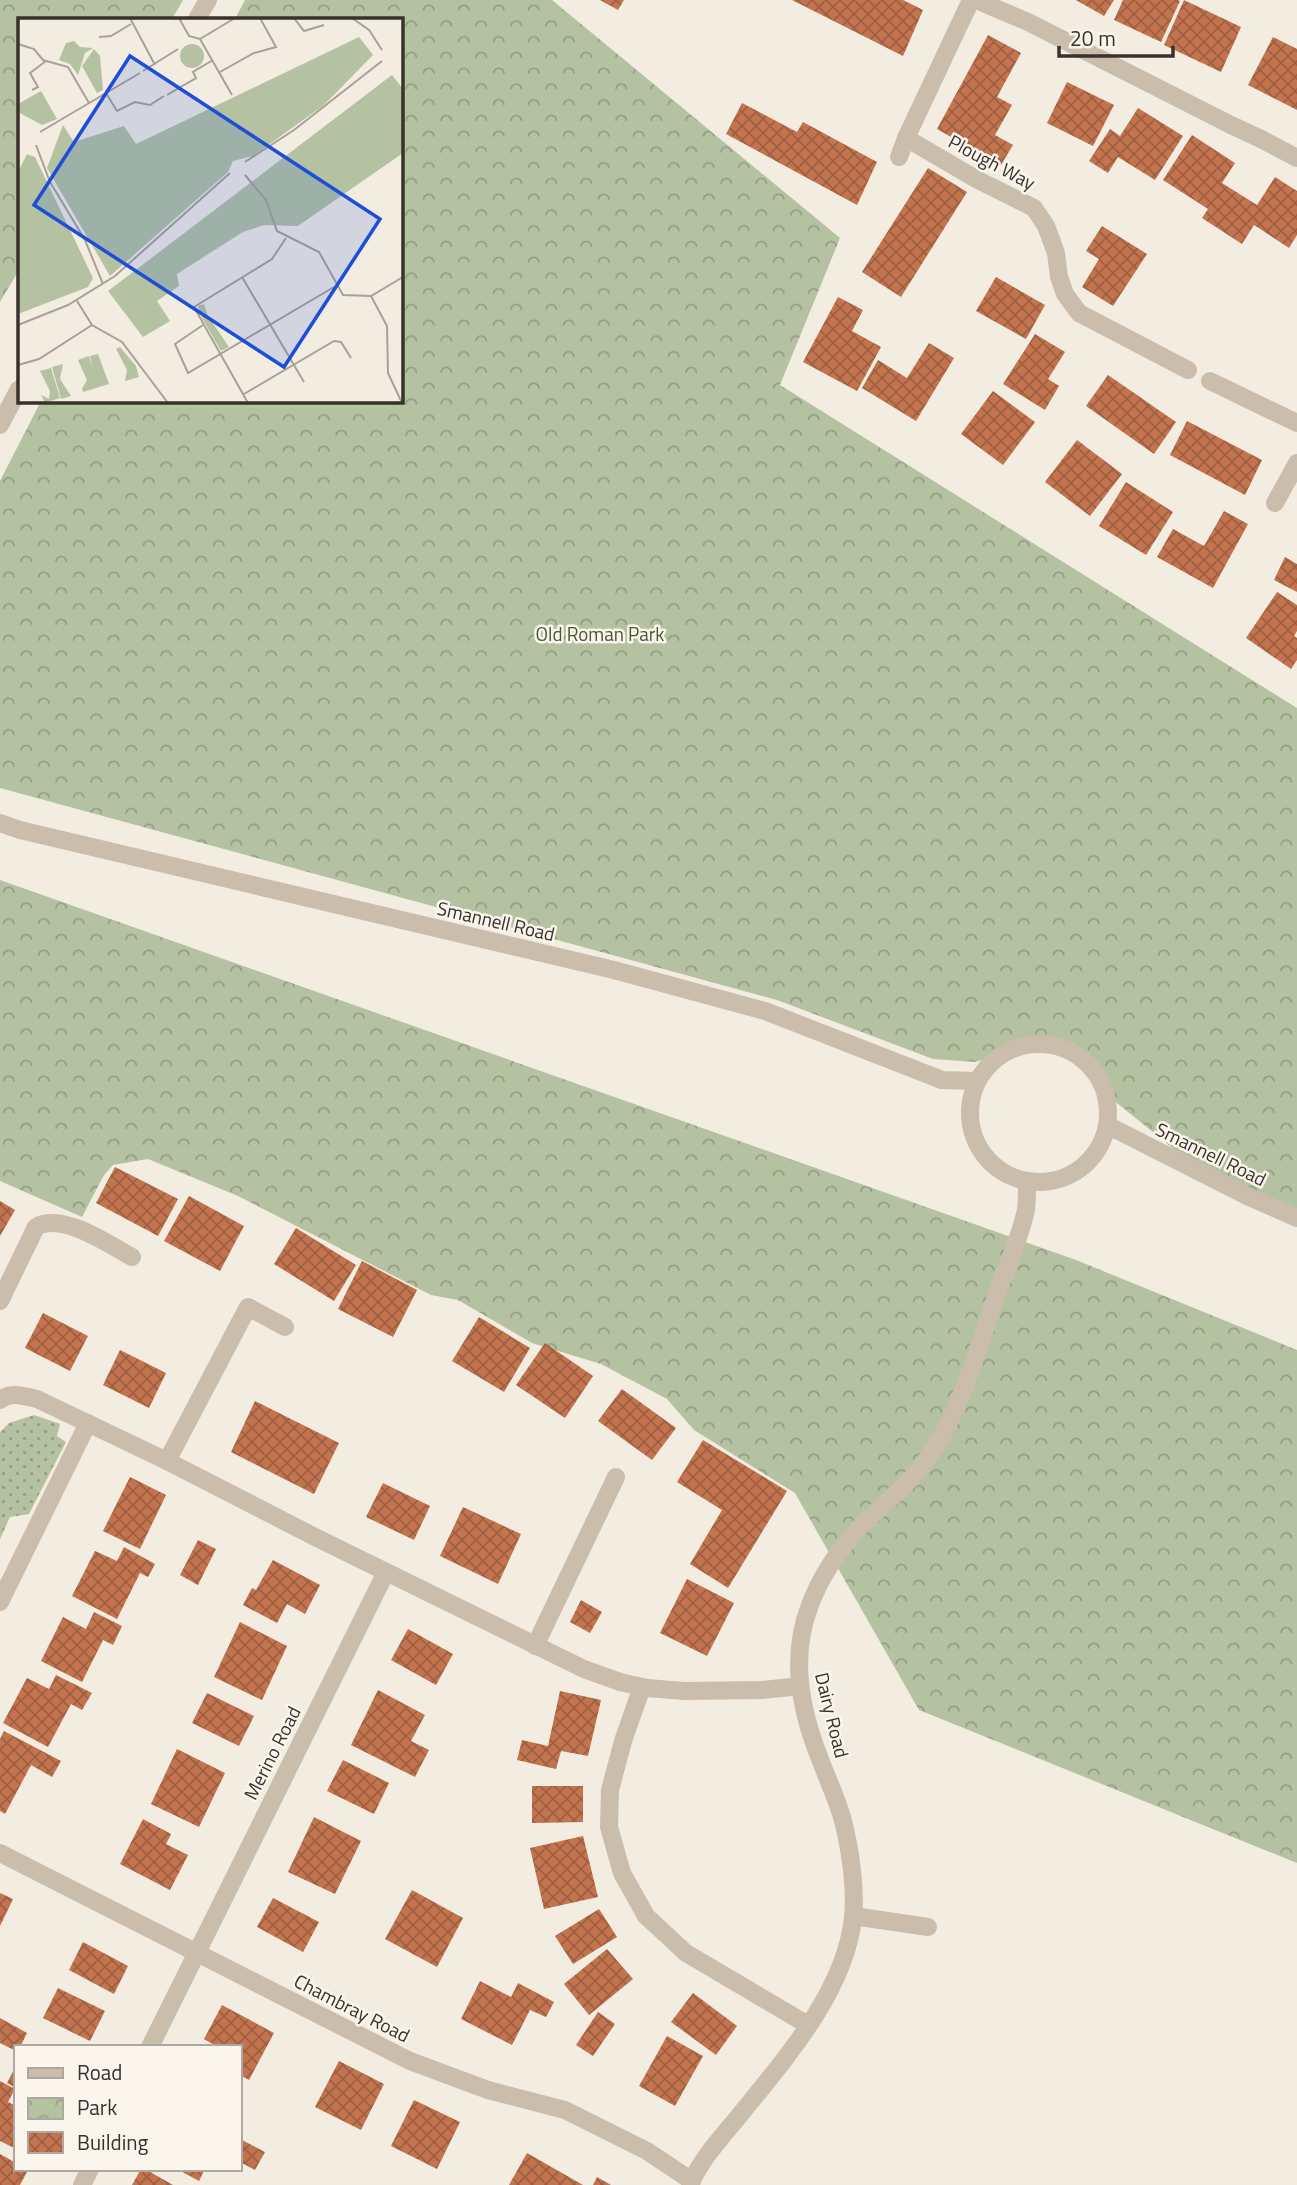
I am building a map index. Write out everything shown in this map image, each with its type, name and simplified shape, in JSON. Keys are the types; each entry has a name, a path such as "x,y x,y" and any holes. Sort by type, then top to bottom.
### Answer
{"street":[{"path":"198,18 208,0"},
{"path":"899,157 971,0"},
{"path":"976,0 1028,22 1297,158"},
{"name":"Plough Way","path":"906,138 976,179 1034,208 1046,226 1056,253 1059,277 1065,294 1079,313 1297,423"},
{"path":"0,425 18,391"},
{"path":"1275,503 1297,463"},
{"name":"Smannell Road","path":"0,823 20,830 614,970 765,1011 942,1080 975,1082"},
{"path":"1034,1044 1061,1047 1083,1058 1099,1076 1109,1112 1104,1140 1091,1160 1077,1172 1055,1182 1027,1182 1004,1174 986,1158 973,1136 969,1112 975,1082 987,1066 1011,1049 1034,1044"},
{"name":"Smannell Road","path":"1107,1125 1247,1196 1297,1218"},
{"name":"Dairy Road","path":"691,2183 710,2151 808,2025 837,1971 847,1945 853,1916 850,1853 841,1815 818,1754 800,1686 797,1660 800,1636 810,1604 823,1579 857,1530 915,1474 933,1450 954,1413 974,1363 1026,1210 1027,1182"},
{"path":"0,1301 36,1227 42,1224 57,1222 85,1232 131,1257"},
{"path":"167,1461 248,1307 285,1327"},
{"path":"2,1393 37,1399 88,1423 583,1669 642,1687 684,1691 762,1690 800,1686"},
{"path":"0,1602 88,1423"},
{"path":"534,1646 616,1477"},
{"name":"Merino Road","path":"151,2045 386,1572"},
{"path":"642,1687 623,1741 610,1790 609,1827 622,1873 646,1916 687,1953 808,2025"},
{"name":"Chambray Road","path":"0,1853 410,2061 488,2090 565,2110 601,2127 646,2151 691,2183"},
{"path":"853,1916 928,1927"}],"green space":[{"path":"0,0 183,0 173,18 18,18 18,272 0,302"},
{"name":"Old Roman Park","path":"245,0 552,0 840,238 780,385 1297,708 1297,1212 1175,1150 1106,1094 1088,1072 1064,1054 1035,1046 975,1062 933,1059 777,1000 0,788 0,481 40,402 402,402 402,18 236,18"},
{"path":"0,880 1076,1260 1297,1350 1297,1863 919,1710 795,1493 694,1430 667,1399 601,1364 532,1343 458,1300 431,1295 238,1196 148,1159 113,1165 104,1175 82,1217 0,1181"},
{"path":"34,1415 60,1424 57,1436 66,1442 29,1514 10,1517 0,1539 0,1432 9,1423"}],"building":[{"path":"600,0 624,0 618,10"},
{"path":"792,0 903,0 923,10 903,56"},
{"path":"1076,0 1114,0 1104,16"},
{"path":"1123,0 1180,1 1161,42 1114,20"},
{"path":"1184,0 1241,27 1221,72 1164,45"},
{"path":"988,35 1021,53 997,97 1012,105 995,135 1013,145 1001,165 937,129"},
{"path":"1273,37 1297,49 1297,110 1248,85"},
{"path":"1067,82 1114,105 1093,146 1047,123"},
{"path":"742,103 797,132 803,122 877,162 857,205 726,134"},
{"path":"1138,108 1183,136 1155,180 1118,157 1108,173 1089,161 1110,129 1120,136"},
{"path":"1192,135 1235,163 1222,183 1257,205 1275,177 1297,191 1297,235 1289,248 1254,225 1242,244 1202,218 1208,209 1163,180"},
{"path":"928,168 967,192 901,297 862,272"},
{"path":"1102,226 1147,254 1113,306 1082,287 1099,259 1086,251"},
{"path":"996,277 1045,305 1026,339 976,311"},
{"path":"838,297 863,310 852,331 881,347 857,391 803,362"},
{"path":"1035,334 1065,352 1048,379 1059,386 1045,410 1003,384"},
{"path":"929,343 954,358 916,421 862,388 878,360 907,378"},
{"path":"1108,375 1176,422 1154,454 1086,406"},
{"path":"993,391 1035,422 1003,465 961,434"},
{"path":"1187,421 1262,460 1245,495 1170,455"},
{"path":"1077,440 1122,474 1090,516 1045,482"},
{"path":"1126,482 1173,512 1146,555 1099,526"},
{"path":"1224,511 1248,524 1213,588 1157,557 1173,529 1204,546"},
{"path":"1285,557 1297,564 1297,592 1274,580"},
{"path":"1277,592 1297,605 1297,631 1294,636 1297,638 1297,660 1291,669 1246,638"},
{"path":"115,1167 178,1199 158,1236 96,1203"},
{"path":"189,1196 244,1226 220,1271 164,1241"},
{"path":"0,1201 15,1210 0,1236"},
{"path":"296,1228 356,1265 334,1301 274,1264"},
{"path":"362,1261 417,1290 393,1337 338,1309"},
{"path":"43,1313 88,1336 70,1371 25,1348"},
{"path":"479,1317 530,1348 504,1392 452,1361"},
{"path":"545,1343 593,1376 565,1418 516,1385"},
{"path":"120,1350 166,1373 149,1408 103,1385"},
{"path":"622,1389 676,1428 652,1460 598,1421"},
{"path":"255,1401 339,1443 314,1494 231,1452"},
{"path":"703,1440 787,1491 728,1588 690,1564 722,1510 677,1482"},
{"path":"130,1477 166,1495 140,1549 103,1531"},
{"path":"383,1483 430,1506 414,1540 366,1517"},
{"path":"463,1507 521,1534 498,1584 440,1556"},
{"path":"198,1540 216,1549 198,1585 180,1575"},
{"path":"124,1547 155,1564 148,1577 140,1573 117,1619 72,1596 95,1551 117,1561"},
{"path":"273,1560 320,1585 305,1614 287,1604 277,1623 243,1605 252,1588 256,1590"},
{"path":"687,1579 734,1603 707,1656 660,1633"},
{"path":"581,1600 602,1612 590,1633 570,1622"},
{"path":"94,1612 122,1626 113,1645 103,1640 82,1682 41,1661 63,1617 86,1629"},
{"path":"240,1622 287,1646 262,1700 214,1677"},
{"path":"408,1629 453,1654 436,1685 391,1660"},
{"path":"56,1675 92,1693 82,1710 71,1704 48,1747 3,1723 27,1678 49,1689"},
{"path":"378,1690 425,1715 411,1741 429,1750 415,1777 351,1745"},
{"path":"560,1691 601,1700 588,1756 561,1751 556,1769 517,1760 522,1740 548,1746"},
{"path":"207,1693 254,1716 239,1746 192,1723"},
{"path":"4,1731 61,1761 52,1777 31,1765 5,1814 0,1811 0,1739"},
{"path":"177,1749 225,1773 199,1827 151,1804"},
{"path":"343,1760 389,1783 374,1814 327,1791"},
{"path":"532,1786 583,1786 583,1822 532,1823"},
{"path":"314,1817 361,1841 335,1894 288,1872"},
{"path":"143,1819 171,1834 166,1844 188,1855 170,1890 120,1864"},
{"path":"583,1836 598,1897 544,1909 530,1848"},
{"path":"412,1890 463,1918 437,1967 385,1939"},
{"path":"0,1893 13,1899 0,1926"},
{"path":"273,1898 319,1922 303,1952 257,1927"},
{"path":"599,1909 617,1937 573,1964 555,1936"},
{"path":"83,1942 128,1966 114,1994 69,1970"},
{"path":"607,1949 633,1979 589,2015 564,1984"},
{"path":"480,1981 511,1997 518,1983 554,2002 546,2017 530,2010 512,2045 461,2019"},
{"path":"58,1988 105,2011 90,2041 43,2018"},
{"path":"693,1993 737,2026 716,2055 671,2022"},
{"path":"222,2005 274,2033 249,2080 242,2076 242,2045 214,2045 204,2039"},
{"path":"598,2012 615,2024 593,2056 576,2045"},
{"path":"0,2018 27,2033 21,2045 14,2045 14,2050 0,2043"},
{"path":"667,2036 703,2056 675,2106 639,2086"},
{"path":"339,2061 384,2084 361,2130 315,2107"},
{"path":"14,2070 14,2087 7,2083"},
{"path":"0,2081 14,2088 8,2102 14,2105 14,2148 0,2141"},
{"path":"414,2100 460,2122 437,2169 391,2146"},
{"path":"242,2140 265,2152 255,2170 242,2163"},
{"path":"527,2153 583,2185 509,2185"},
{"path":"0,2154 14,2162 14,2171 27,2171 20,2185 0,2185"},
{"path":"140,2171 148,2171 173,2185 132,2185"},
{"path":"181,2171 204,2171 199,2181"},
{"path":"597,2177 611,2185 593,2185"}]}
